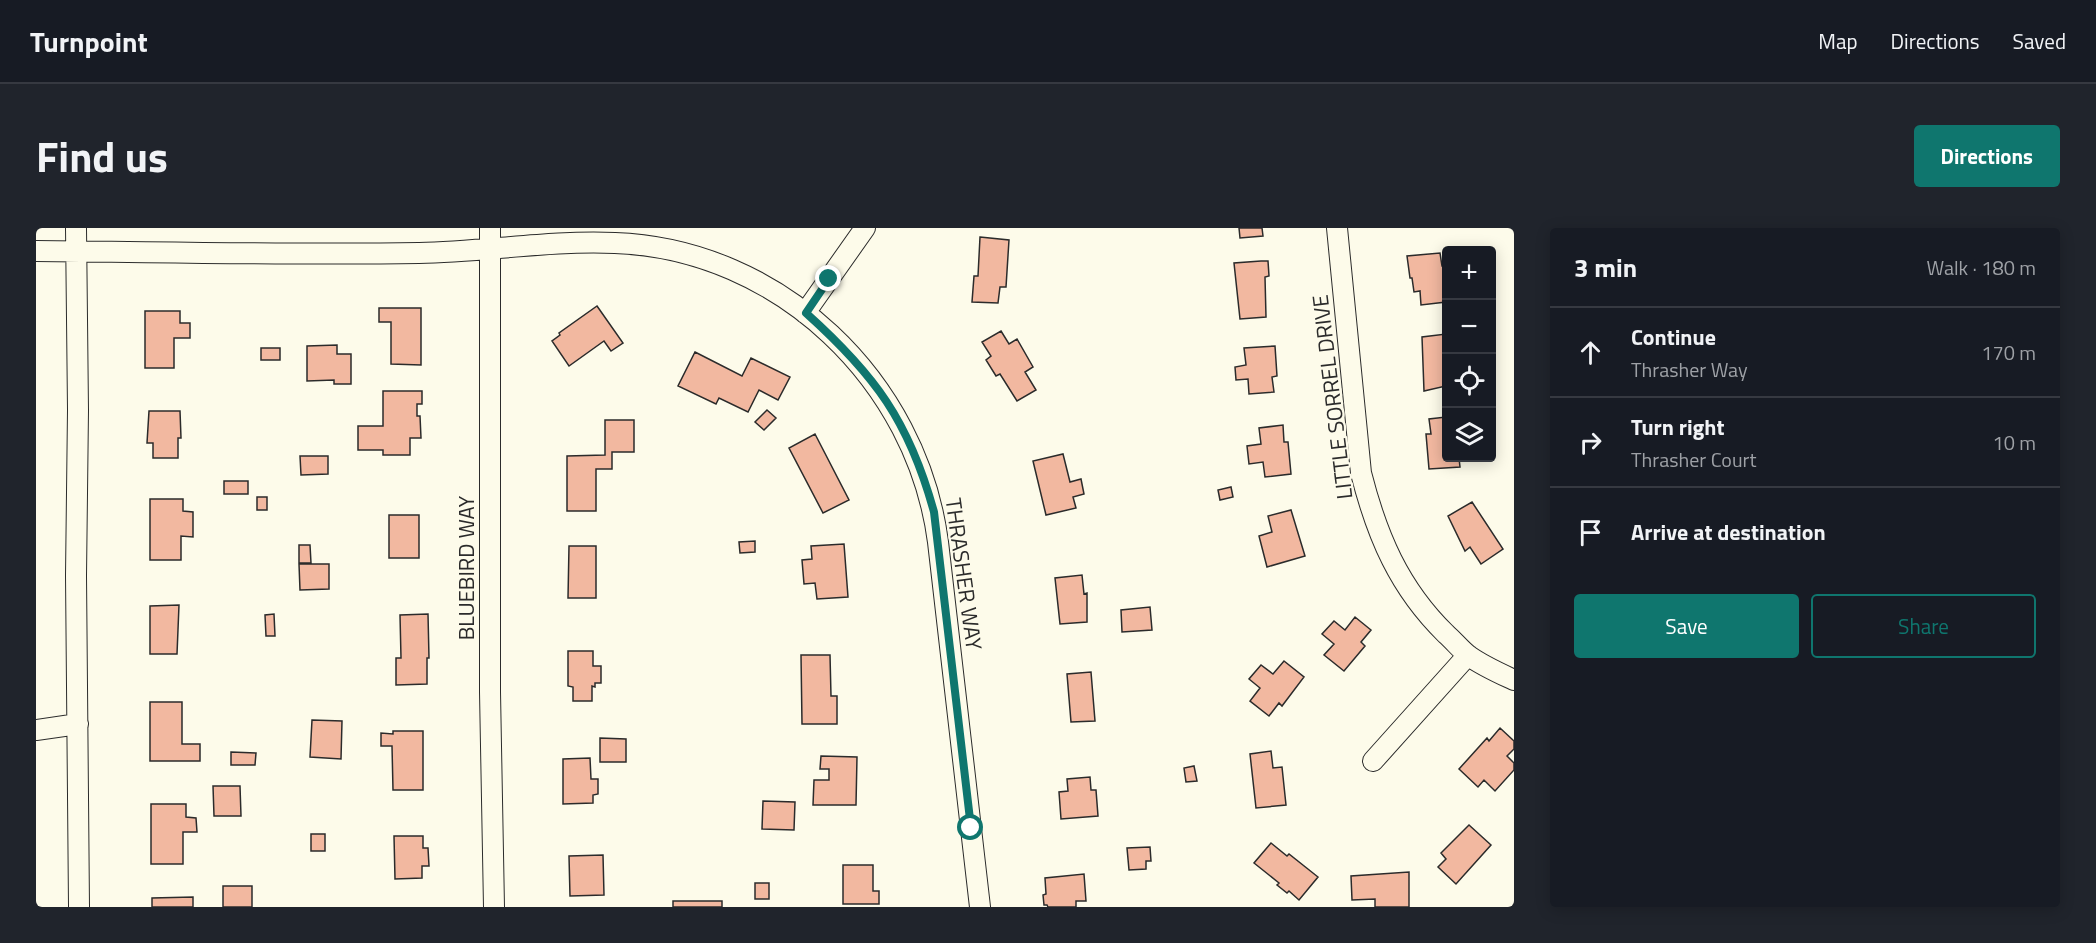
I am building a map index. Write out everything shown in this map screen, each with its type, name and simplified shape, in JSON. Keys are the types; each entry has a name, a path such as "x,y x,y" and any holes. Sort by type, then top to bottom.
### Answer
{"street":[{"path":"76,228 79,907"},
{"name":"BLUEBIRD WAY","path":"490,228 490,692 494,907"},
{"path":"806,313 865,228"},
{"name":"LITTLE SORREL DRIVE","path":"1338,228 1361,473 1371,513 1386,550 1406,586 1431,619 1468,655 1487,668 1514,680"},
{"name":"THRASHER WAY","path":"36,251 421,253 616,243 658,247 706,259 774,291 806,313 845,349 877,386 896,413 911,442 926,480 934,512 941,565 980,907"},
{"path":"1373,761 1468,655"},
{"path":"36,730 78,724"}],"building":[{"path":"1239,228 1262,228 1263,236 1240,238"},
{"path":"980,237 1009,240 1006,287 1000,287 998,303 972,302 974,276 978,276"},
{"path":"1440,253 1442,302 1421,305 1420,291 1414,292 1412,278 1410,278 1407,256"},
{"path":"1268,261 1269,276 1265,277 1266,317 1240,319 1234,263"},
{"path":"597,306 623,343 611,351 604,341 569,366 552,341 560,335 559,333"},
{"path":"379,308 421,308 421,365 391,364 391,322 379,322"},
{"path":"145,311 180,311 180,323 190,323 190,338 174,338 174,368 145,368"},
{"path":"1001,331 1009,344 1017,339 1033,367 1025,372 1036,390 1017,401 1000,374 996,376 986,360 991,356 982,342"},
{"path":"1442,334 1442,387 1424,391 1422,337"},
{"path":"337,345 337,354 351,354 351,384 334,384 334,380 307,381 307,346"},
{"path":"1275,346 1277,376 1272,377 1274,392 1249,394 1248,379 1236,380 1235,367 1246,365 1244,348"},
{"path":"261,348 280,348 280,360 261,360"},
{"path":"695,352 742,376 751,358 790,377 778,400 759,390 748,412 719,398 716,404 678,386"},
{"path":"383,391 422,391 422,404 417,404 421,438 410,438 410,455 383,455 383,450 358,450 358,426 383,426"},
{"path":"767,410 776,418 764,430 755,422"},
{"path":"149,411 180,411 181,438 178,438 178,458 153,458 153,443 147,443"},
{"path":"1442,417 1442,462 1459,462 1460,467 1429,469 1426,434 1431,434 1429,419"},
{"path":"605,420 634,420 634,452 612,452 612,469 596,469 596,511 567,511 567,456 605,455"},
{"path":"1283,425 1284,442 1288,442 1291,474 1265,477 1263,462 1249,464 1247,446 1261,444 1259,428"},
{"path":"815,434 849,500 823,513 789,448"},
{"path":"1063,454 1070,482 1081,479 1084,494 1073,497 1076,508 1046,515 1033,461"},
{"path":"300,456 328,456 328,474 301,475"},
{"path":"224,481 248,481 248,494 224,494"},
{"path":"1231,487 1233,497 1220,500 1218,490"},
{"path":"257,497 267,497 267,510 257,510"},
{"path":"150,499 183,499 183,511 193,512 193,537 181,536 181,560 150,560"},
{"path":"1472,502 1503,549 1481,564 1470,547 1465,551 1448,516"},
{"path":"1291,510 1305,556 1267,567 1259,536 1272,532 1268,516"},
{"path":"389,515 419,515 419,558 389,558"},
{"path":"755,541 755,552 740,553 739,542"},
{"path":"844,544 848,597 817,599 815,583 804,584 802,560 812,559 811,546"},
{"path":"299,545 310,545 311,563 299,563"},
{"path":"569,546 596,546 596,598 568,598"},
{"path":"299,564 329,564 329,589 300,590"},
{"path":"1082,575 1084,594 1087,593 1087,622 1060,624 1055,578"},
{"path":"179,605 177,654 150,654 150,606"},
{"path":"1150,607 1152,630 1122,632 1121,610"},
{"path":"274,614 275,636 266,636 265,615"},
{"path":"428,614 427,684 396,685 396,658 401,658 400,615"},
{"path":"1355,617 1371,630 1361,642 1365,646 1344,671 1324,655 1334,644 1322,634 1334,621 1345,630"},
{"path":"568,651 593,651 593,666 601,666 601,683 595,683 595,687 592,686 592,701 573,701 573,687 568,686"},
{"path":"801,655 830,655 831,696 837,696 837,724 802,724"},
{"path":"1284,661 1304,677 1282,706 1279,703 1269,716 1250,701 1260,688 1249,679 1261,665 1273,674"},
{"path":"1091,672 1095,721 1071,722 1067,674"},
{"path":"150,702 182,702 182,744 200,744 200,761 150,761"},
{"path":"312,720 342,721 341,759 310,757"},
{"path":"1500,728 1514,741 1514,749 1507,756 1514,763 1514,770 1495,791 1484,780 1478,787 1459,769 1487,738 1489,741"},
{"path":"393,731 423,731 423,790 393,790 392,746 381,746 381,733 393,734"},
{"path":"600,738 626,739 626,762 600,762"},
{"path":"1271,751 1273,768 1282,767 1286,805 1256,808 1250,754"},
{"path":"231,752 256,753 255,765 231,765"},
{"path":"821,756 857,757 856,805 813,805 814,780 829,780 829,769 820,769"},
{"path":"590,758 591,779 598,779 598,794 593,795 593,803 563,804 563,759"},
{"path":"1194,766 1197,781 1186,782 1184,768"},
{"path":"1090,777 1091,790 1096,790 1098,816 1061,819 1059,792 1068,791 1067,779"},
{"path":"213,786 240,786 241,816 214,816"},
{"path":"763,801 795,802 794,830 762,829"},
{"path":"151,804 186,804 186,817 196,818 197,832 183,832 183,864 151,864"},
{"path":"1469,825 1491,845 1456,884 1438,867 1446,859 1441,853"},
{"path":"311,834 325,834 325,851 311,851"},
{"path":"394,836 423,836 423,848 428,848 429,866 422,866 422,878 395,879"},
{"path":"1271,843 1318,877 1299,900 1289,891 1287,893 1277,885 1279,883 1254,863"},
{"path":"1150,847 1151,861 1146,861 1146,869 1129,870 1127,848"},
{"path":"603,855 604,895 570,896 569,856"},
{"path":"843,865 873,865 873,891 879,891 879,904 843,904"},
{"path":"1409,872 1409,907 1375,907 1375,899 1352,900 1351,876"},
{"path":"1084,874 1086,901 1076,901 1076,907 1044,905 1045,878"},
{"path":"755,883 769,883 769,899 755,899"},
{"path":"223,886 252,886 252,907 223,907"},
{"path":"193,897 193,907 152,907 152,898"},
{"path":"673,901 722,901 722,907 673,907"}],"route":[{"path":"829,279 806,313 845,349 877,386 896,413 911,442 926,480 934,512 946,599 971,828"}]}
